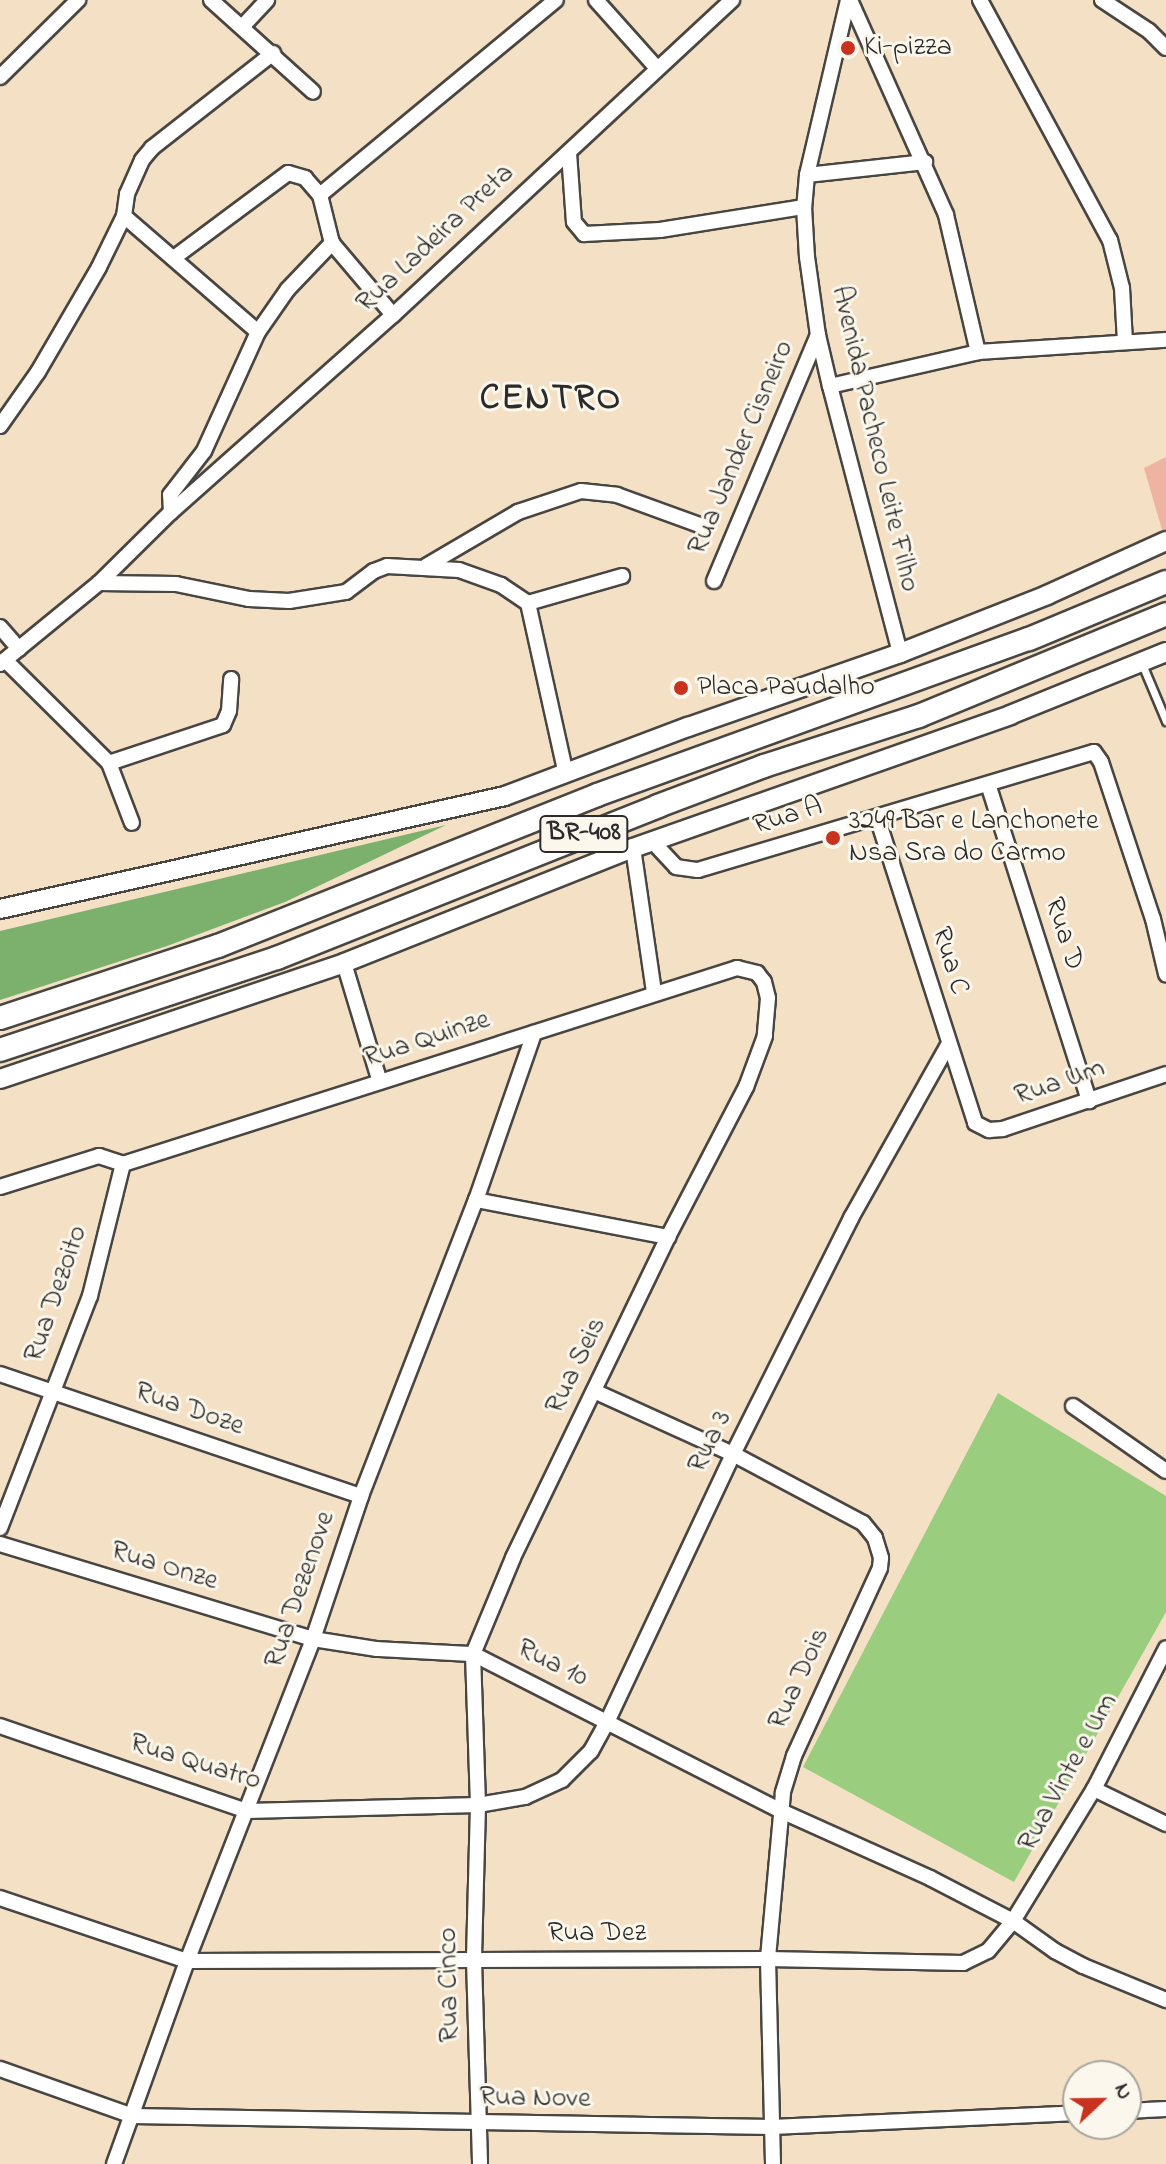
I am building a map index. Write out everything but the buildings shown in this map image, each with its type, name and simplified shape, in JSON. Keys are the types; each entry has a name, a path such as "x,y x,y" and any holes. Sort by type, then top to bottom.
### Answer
{"highway":[{"name":"BR-408","path":"0,1018 233,941 597,795 988,655 1166,582"},
{"name":"BR-408","path":"0,1050 277,958 658,806 947,705 1166,614"}],"main road":[{"path":"0,909 442,813 505,796 900,653 1047,595 1166,541"},
{"path":"0,1079 344,963 633,848 955,735 1166,652"}],"street":[{"path":"0,77 78,0"},
{"path":"211,0 313,92"},
{"path":"242,27 267,0"},
{"path":"320,195 556,0"},
{"path":"596,0 656,67"},
{"name":"Rua Ladeira Preta","path":"3,662 99,583 171,512 393,315 569,153 656,67 732,0"},
{"path":"849,0 925,162 956,248 978,352"},
{"name":"Avenida Pacheco Leite Filho","path":"849,0 807,175 804,207 818,335 900,653"},
{"path":"980,0 1110,240 1122,288 1125,342"},
{"path":"1102,0 1149,31 1166,48"},
{"path":"0,426 80,302 124,216 132,180 152,148 273,53"},
{"path":"569,153 574,222 584,234 660,230 804,207"},
{"path":"807,175 925,162"},
{"path":"175,257 288,173 305,178 320,195 332,243 393,315"},
{"path":"124,216 258,332"},
{"name":"Rua Ladeira Preta","path":"171,512 170,495 204,451 258,332 288,289 332,243"},
{"name":"Rua Jander Cisneiro","path":"714,581 818,335"},
{"path":"830,386 978,352 1166,340"},
{"path":"426,566 518,512 581,491 617,495 705,527"},
{"path":"99,583 176,584 249,599 289,601 346,592 374,571 387,566 426,566 478,575 528,603 622,576"},
{"path":"528,603 566,774"},
{"path":"0,627 19,649"},
{"path":"3,662 109,763 132,823"},
{"path":"109,763 223,725 229,711 231,679"},
{"name":"Rua A","path":"652,841 676,867 698,870 1094,752 1101,762 1159,916"},
{"name":"Rua D","path":"988,784 1089,1101"},
{"name":"Rua C","path":"877,817 972,1119"},
{"path":"633,848 654,992"},
{"path":"1159,916 1166,974"},
{"path":"344,963 380,1082"},
{"name":"Rua Quinze","path":"123,1164 654,992 737,968 747,968"},
{"name":"Rua Seis","path":"478,1805 473,1654 513,1558 668,1237 746,1087 765,1036 768,998 764,982 747,968"},
{"name":"Rua Dezenove","path":"114,2164 187,1961 313,1639 361,1496 476,1200 534,1033"},
{"name":"Rua 3","path":"478,1805 525,1797 562,1780 591,1751 733,1454 851,1218 948,1045"},
{"name":"Rua Um","path":"972,1119 983,1128 995,1131 1166,1074"},
{"path":"0,1187 99,1156 123,1164"},
{"name":"Rua Dezoito","path":"0,1528 90,1296 123,1164"},
{"path":"476,1200 668,1237"},
{"name":"Rua Doze","path":"0,1374 361,1496"},
{"name":"Rua Dois","path":"594,1391 733,1454 863,1523 875,1538 881,1558 880,1568 790,1765 781,1811 768,1959 773,2164"},
{"path":"1073,1406 1166,1471"},
{"name":"Rua Onze","path":"0,1544 313,1639"},
{"path":"313,1639 377,1649 473,1654"},
{"name":"Rua Vinte e Um","path":"1013,1921 1094,1789 1166,1648"},
{"name":"Rua 10","path":"473,1654 608,1720 781,1811 854,1841 1013,1921"},
{"name":"Rua Quatro","path":"0,1726 247,1811 478,1805"},
{"path":"1094,1789 1166,1824"},
{"name":"Rua Cinco","path":"478,1805 474,1960 480,2164"},
{"name":"Rua Dez","path":"0,1898 187,1961 768,1959 951,1965 975,1959 988,1951 1013,1921"},
{"path":"1013,1921 1069,1959 1166,2000"},
{"name":"Rua Nove","path":"0,2069 133,2116 772,2127 1062,2114"},
{"path":"1142,2110 1166,2109"}],"lane":[{"path":"1141,662 1166,721"}],"green space":[{"path":"446,825 285,902 167,946 0,1000 0,931"},
{"path":"998,1393 1166,1496 1166,1612 1014,1882 803,1767"}],"place":[{"name":"Ki-pizza","path":"848,48"},
{"name":"Placa Paudalho","path":"681,688"},
{"name":"3249 Bar e Lanchonete Nsa Sra do Carmo","path":"833,838"}],"district":[{"name":"CENTRO","path":"551,400"}]}
